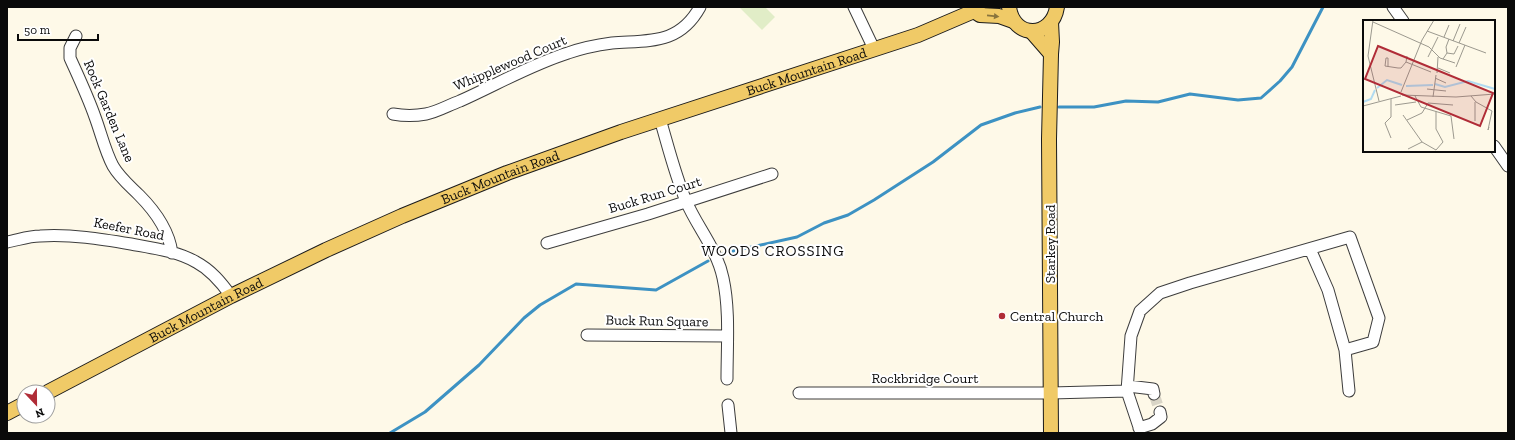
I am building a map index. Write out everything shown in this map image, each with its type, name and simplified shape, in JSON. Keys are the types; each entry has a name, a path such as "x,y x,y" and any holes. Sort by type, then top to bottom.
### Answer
{"main road":[{"name":"Starkey Road","path":"1051,433 1049,139 1052,22 1057,7"},
{"name":"Buck Mountain Road","path":"56,388 231,296 326,250 402,216 507,173 621,132 918,35 976,9 980,15 999,16 1011,14"},
{"path":"1011,14 1018,26 1024,30 1038,31 1046,28 1052,22"},
{"path":"1031,31 1051,54"},
{"path":"7,413 16,408"}],"street":[{"name":"Whipplewood Court","path":"393,114 414,116 428,114 482,92 544,62 569,52 595,45 652,41 664,38 686,25 700,7"},
{"path":"854,7 874,49"},
{"path":"1393,7 1402,20"},
{"name":"Rock Garden Lane","path":"76,36 70,48 70,58 113,165 120,176 141,197 155,214 171,243 172,253"},
{"path":"660,119 686,202 696,223 712,249 721,272 726,297 726,378"},
{"path":"1495,147 1506,159"},
{"name":"Buck Run Court","path":"547,243 686,202 772,174"},
{"name":"Keefer Road","path":"7,242 38,236 84,236 153,248 195,261 208,269 220,281 231,296"},
{"path":"1160,412 1161,417 1140,431 1128,389 1131,336 1140,311 1160,293 1350,237 1379,318 1373,342 1345,350"},
{"path":"1310,249 1328,290 1345,350 1350,391"},
{"name":"Buck Run Square","path":"587,335 727,336"},
{"name":"Rockbridge Court","path":"799,393 1051,393 1153,389 1154,394"},
{"path":"728,405 731,433"}],"green space":[{"path":"739,7 765,7 775,17 762,30"}],"waterway":[{"path":"1059,107 1094,107 1126,101 1158,102 1190,94 1238,100 1261,98 1280,81 1292,67 1323,7"},
{"path":"724,253 797,237 824,223 848,215 933,162 981,125 1015,113 1040,107"},
{"path":"390,433 425,412 479,365 524,318 540,305 576,284 656,290 708,261"}],"tunnel":[{"path":"1154,394 1160,412"}],"place":[{"name":"Central Church","path":"1002,316"}],"district":[{"name":"WOODS CROSSING","path":"773,251"}]}
